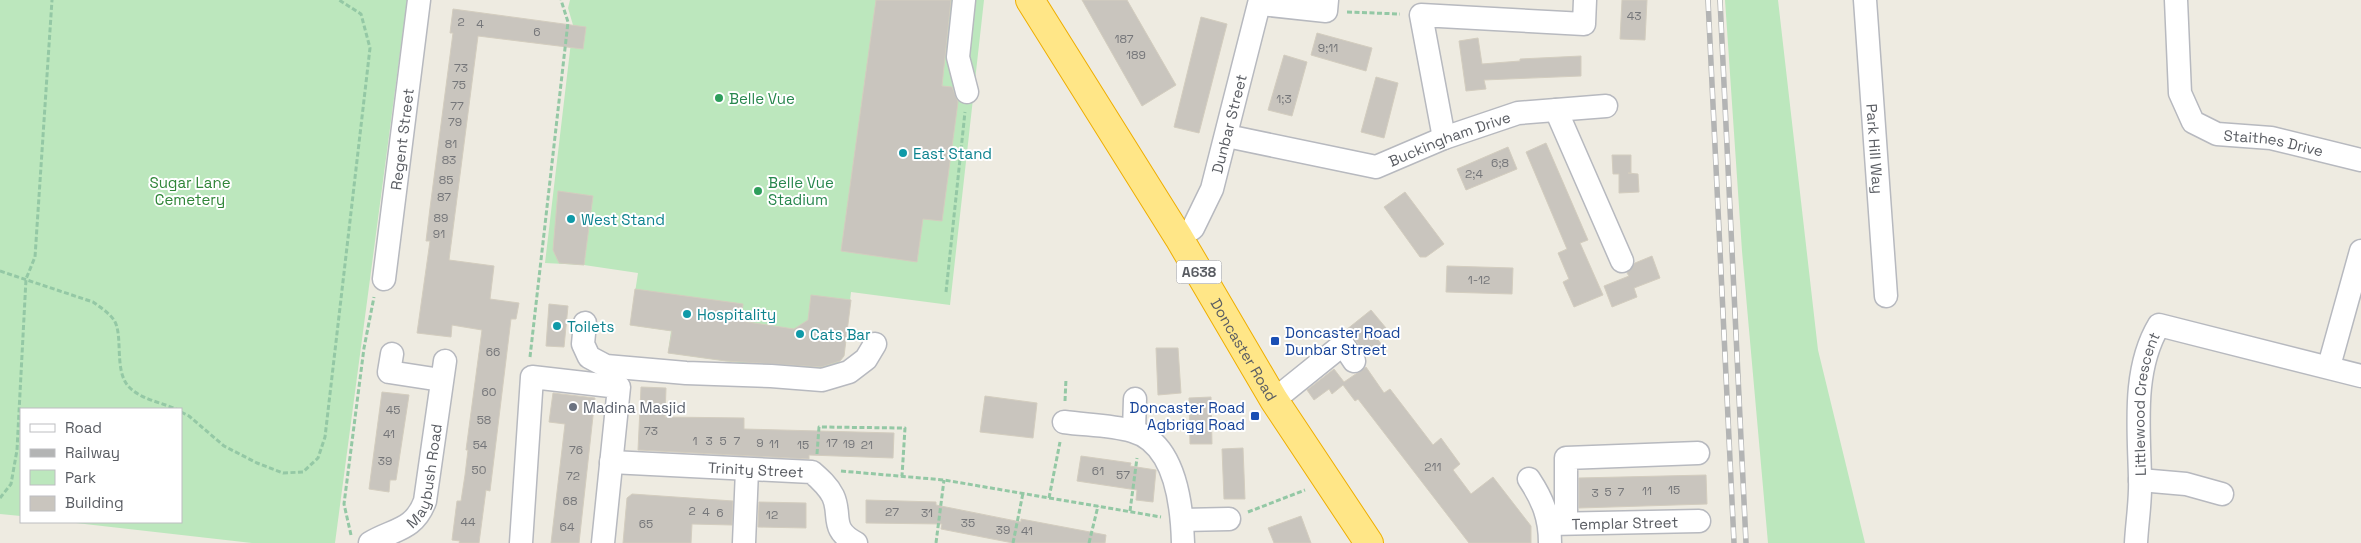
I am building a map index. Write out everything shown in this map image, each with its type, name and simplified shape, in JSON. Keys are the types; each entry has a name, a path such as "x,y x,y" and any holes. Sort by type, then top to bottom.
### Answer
{"highway":[{"name":"Doncaster Road","path":"1030,0 1179,238 1274,400 1369,543"}],"street":[{"name":"Regent Street","path":"384,279 419,0"},
{"path":"964,0 958,57 967,92"},
{"path":"1444,138 1421,15 1492,9 1584,24 1585,0"},
{"name":"Park Hill Way","path":"1865,0 1886,296"},
{"name":"Staithes Drive","path":"2176,0 2180,94 2194,122 2217,134 2271,138 2361,160"},
{"path":"1260,2 1326,6"},
{"name":"Dunbar Street","path":"1179,238 1193,228 1205,207 1227,136 1260,2"},
{"name":"Buckingham Drive","path":"1227,136 1376,167 1444,138 1518,113 1606,106"},
{"path":"1556,110 1622,261"},
{"path":"2329,366 2361,251"},
{"path":"585,323 583,344 590,357 606,366 686,373 822,380 849,372 866,360 875,344"},
{"name":"Littlewood Crescent","path":"2136,543 2140,480 2138,409 2148,343 2159,325 2329,366 2361,376"},
{"path":"1274,400 1341,346 1344,346 1354,361"},
{"name":"Maybush Road","path":"370,543 410,524 421,513 425,501 443,370 389,372 392,354"},
{"path":"521,543 532,377 620,387 603,543"},
{"path":"1135,399 1137,433"},
{"path":"1064,422 1137,433 1158,446 1167,460 1175,485 1182,520 1183,543"},
{"path":"1555,530 1566,458 1698,453"},
{"name":"Trinity Street","path":"611,462 747,470 814,470 834,498 836,522 848,539 856,543"},
{"path":"744,543 747,470"},
{"path":"1529,479 1555,530"},
{"path":"2140,480 2186,484 2222,494"},
{"path":"1182,520 1229,519"},
{"name":"Templar Street","path":"1555,530 1699,521"}],"path":[{"path":"0,498 11,484 17,450 26,278 35,257 52,0"},
{"path":"182,412 189,416 224,446 256,463 283,473 303,472 318,458 325,437 370,48 360,14 339,0"},
{"path":"532,377 529,364 568,22 561,0"},
{"path":"1326,6 1421,15"},
{"path":"946,292 967,92"},
{"path":"0,271 26,278 93,302 106,311 115,321 121,366 128,387 147,400 173,408"},
{"path":"352,543 344,504 364,348 377,281 384,282 384,279"},
{"path":"902,476 905,428 819,427 814,470 944,480 1182,520"},
{"path":"1130,511 1137,433"},
{"path":"1049,498 1058,451"},
{"path":"936,543 944,480"},
{"path":"1229,519 1328,481"},
{"path":"1013,543 1023,494"},
{"path":"1089,543 1098,506"}],"green space":[{"name":"Sugar Lane Cemetery","path":"0,0 407,0 335,543 252,543 76,523 182,523 182,408 20,408 20,516 0,514"},
{"name":"Belle Vue Stadium","path":"570,0 984,0 950,305 851,292 844,356 835,367 803,372 668,353 671,331 630,325 638,273 584,265 545,263 573,25 568,8"},
{"path":"1725,0 1778,0 1818,350 1865,543 1768,543 1742,251"}],"building":[{"name":"East Stand","path":"876,0 951,0 942,86 952,87 958,102 942,221 923,219 917,262 841,251"},
{"path":"1082,0 1127,0 1176,85 1142,106"},
{"path":"1622,0 1647,0 1645,40 1620,39"},
{"path":"453,9 586,27 583,49 478,36 449,260 494,266 490,299 519,303 516,319 511,319 490,491 486,490 479,543 459,543 460,541 452,540 457,501 461,501 465,475 468,450 466,450 482,330 452,325 451,337 417,333 430,241 426,241 453,33 450,33"},
{"path":"1201,17 1227,24 1199,133 1174,127"},
{"path":"1317,33 1372,48 1366,71 1311,55"},
{"path":"1478,38 1482,64 1520,61 1520,59 1581,56 1581,76 1484,80 1486,89 1466,91 1459,41"},
{"path":"1284,55 1307,62 1292,116 1268,110"},
{"path":"1376,77 1398,83 1384,138 1361,132"},
{"path":"1546,143 1588,240 1580,243 1603,295 1574,307 1563,282 1569,279 1558,253 1567,249 1526,152"},
{"path":"1508,147 1517,169 1466,190 1457,169"},
{"path":"1612,155 1631,155 1631,173 1628,173 1638,174 1639,192 1619,193 1619,174 1613,174"},
{"name":"West Stand","path":"558,191 593,196 584,265 559,263 553,250"},
{"path":"1405,192 1444,244 1426,257 1420,257 1384,207"},
{"path":"1652,256 1660,278 1634,288 1637,297 1612,307 1604,286 1629,276 1627,273 1635,263"},
{"path":"1447,266 1513,268 1512,294 1446,292"},
{"path":"635,289 743,304 741,321 794,329 808,320 811,295 851,300 844,356 840,361 821,367 726,361 668,353 672,331 630,325"},
{"name":"Toilets","path":"549,304 568,306 564,347 546,346"},
{"path":"1371,310 1386,328 1375,336 1382,345 1367,357 1355,339 1346,330"},
{"path":"1156,348 1178,348 1181,393 1158,395"},
{"path":"1366,367 1384,393 1390,389 1433,445 1441,438 1460,464 1453,470 1471,494 1493,477 1531,526 1531,543 1469,543 1358,399 1355,401 1343,385 1332,394 1329,389 1314,400 1307,390 1334,369 1344,382"},
{"path":"641,387 666,388 665,417 744,418 744,429 894,433 893,458 809,455 809,459 638,450"},
{"path":"382,392 409,395 396,480 390,480 389,492 369,489"},
{"path":"553,393 595,398 579,543 551,543 565,424 549,422"},
{"path":"985,396 1037,403 1033,438 980,432"},
{"path":"1211,397 1212,444 1190,444 1189,398"},
{"path":"1243,448 1245,499 1224,499 1222,449"},
{"path":"1081,456 1131,463 1130,466 1156,470 1153,502 1136,500 1137,490 1077,481"},
{"path":"1706,475 1707,504 1579,508 1579,478"},
{"path":"632,494 733,501 732,525 692,524 691,543 623,543 627,498"},
{"path":"866,500 936,502 936,505 1021,522 1021,519 1106,535 1105,543 1013,543 941,529 942,524 866,523"},
{"path":"759,502 806,503 806,528 758,527"},
{"path":"1301,516 1311,543 1274,543 1268,528"}],"railway":[{"path":"1708,0 1734,543"},
{"path":"1720,0 1746,543"}],"place":[{"name":"Belle Vue","path":"719,98"},
{"name":"East Stand","path":"903,153"},
{"name":"Belle Vue Stadium","path":"758,191"},
{"name":"West Stand","path":"571,219"},
{"name":"Hospitality","path":"687,314"},
{"name":"Toilets","path":"557,326"},
{"name":"Cats Bar","path":"800,334"},
{"name":"Doncaster Road Dunbar Street","path":"1275,341"},
{"name":"Madina Masjid","path":"573,407"},
{"name":"Doncaster Road Agbrigg Road","path":"1255,416"}]}
